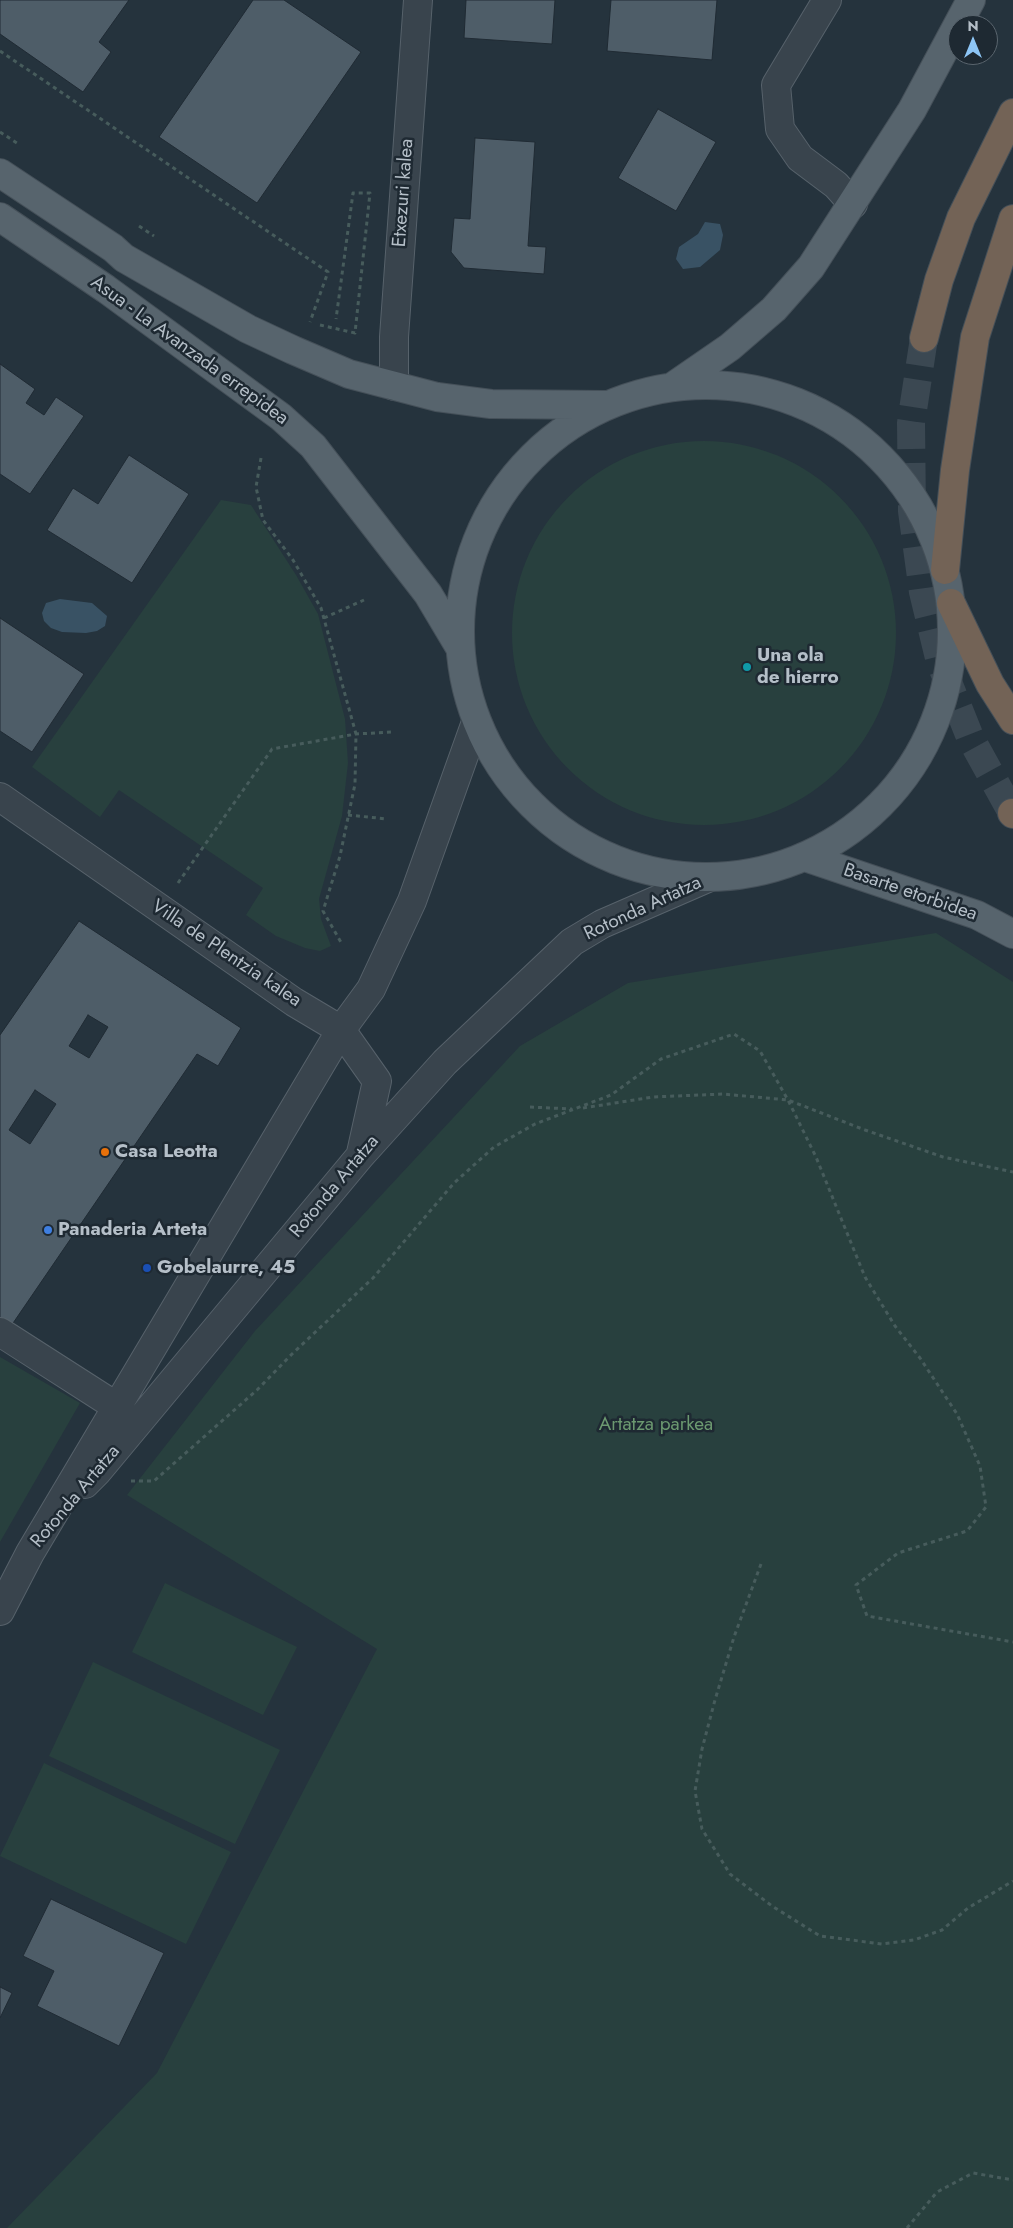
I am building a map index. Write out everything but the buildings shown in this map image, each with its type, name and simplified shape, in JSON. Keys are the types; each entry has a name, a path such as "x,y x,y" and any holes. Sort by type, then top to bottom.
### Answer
{"highway":[{"path":"924,338 939,280 961,218 1013,113"},
{"path":"946,570 955,470 975,337 1013,219"},
{"path":"951,602 990,684 1013,720"}],"main road":[{"path":"672,388 730,347 774,309 811,267 912,110 971,0"},
{"name":"Asua - La Avanzada errepidea","path":"0,173 113,248 124,258 248,329 349,374 437,397 491,404 609,405"},
{"name":"Asua - La Avanzada errepidea","path":"0,217 243,387 281,417 313,446 428,594 459,646"},
{"name":"Rotonda Artatza","path":"712,385 752,389 790,400 826,416 860,438 889,466 913,497 932,532 946,570 951,602 951,665 934,726 903,780 859,824 805,857 759,872 710,878 668,875 626,864 587,847 552,823 520,794 495,760 476,722 465,685 459,646 460,602 469,560 485,520 508,484 537,451 571,425 609,405 640,394 672,388 712,385"},
{"name":"Basarte etorbidea","path":"805,857 977,914 1013,934"}],"street":[{"name":"Etxezuri kalea","path":"394,386 394,337 418,0"},
{"path":"827,0 776,85 780,129 800,158 836,185 853,204"},
{"name":"Rotonda Artatza","path":"30,1553 341,1030 370,989 412,901 476,722"},
{"name":"Villa de Plentzia kalea","path":"0,797 288,997 341,1030 377,1081 360,1155"},
{"name":"Rotonda Artatza","path":"30,1553 84,1485 97,1472 360,1155 445,1062 572,942 602,924 710,878"},
{"path":"0,1332 116,1407"},
{"path":"0,1611 30,1553"}],"path":[{"path":"0,51 328,272 309,322"},
{"path":"0,132 25,148"},
{"path":"302,320 355,333 370,193 353,193 336,318"},
{"path":"131,220 156,237"},
{"path":"261,458 256,487 263,520 293,560 321,608 356,734 355,784 340,856 324,910 342,944"},
{"path":"324,618 364,600"},
{"path":"177,884 272,749 356,734 392,732"},
{"path":"348,815 387,819"},
{"path":"125,1482 154,1481 257,1390 292,1354 373,1278 454,1183 494,1147 535,1124 611,1095 661,1059 734,1034 760,1051 788,1100 816,1157 865,1277 895,1326 920,1358 957,1414 980,1466 986,1506 967,1531 898,1553 856,1585 867,1616 1013,1642"},
{"path":"530,1107 575,1109 653,1097 723,1094 788,1100 865,1130 943,1157 1013,1172"},
{"path":"762,1564 734,1637 718,1691 702,1750 695,1791 702,1829 730,1874 772,1906 820,1936 882,1944 914,1940 942,1930 968,1908 1013,1882"},
{"path":"907,2228 937,2192 973,2173 1013,2180"}],"green space":[{"path":"704,441 741,445 760,449 777,456 811,474 840,497 863,526 888,577 895,614 896,633 892,670 888,689 881,706 863,740 840,769 811,792 760,817 723,824 704,825 667,821 648,817 631,810 597,792 568,769 545,740 520,689 513,652 512,633 516,596 520,577 527,560 545,526 568,497 597,474 648,449 685,442"},
{"path":"221,500 251,505 296,575 318,614 345,719 348,763 342,816 319,899 321,919 331,946 320,951 305,948 276,936 246,915 263,888 119,790 100,817 32,767"},
{"name":"Artatza parkea","path":"936,933 1013,982 1013,2228 7,2228 157,2073 377,1649 127,1495 255,1331 520,1046 628,983"},
{"path":"0,1357 80,1403 0,1542"},
{"path":"165,1583 297,1647 263,1715 132,1652"},
{"path":"93,1662 280,1750 235,1844 49,1756"},
{"path":"44,1763 231,1852 186,1944 0,1856"}],"water":[{"path":"705,222 720,224 723,235 720,250 700,267 683,269 676,259 679,247 698,234"},
{"path":"60,599 92,603 107,616 105,626 97,631 86,633 62,632 51,628 44,621 42,613 46,603"}],"tunnel":[{"path":"924,338 911,423 912,511 923,592 940,662 970,737 1012,813"}],"place":[{"name":"Una ola de hierro","path":"747,667"},
{"name":"Casa Leotta","path":"105,1152"},
{"name":"Panaderia Arteta","path":"48,1230"},
{"name":"Gobelaurre, 45","path":"147,1268"}]}
